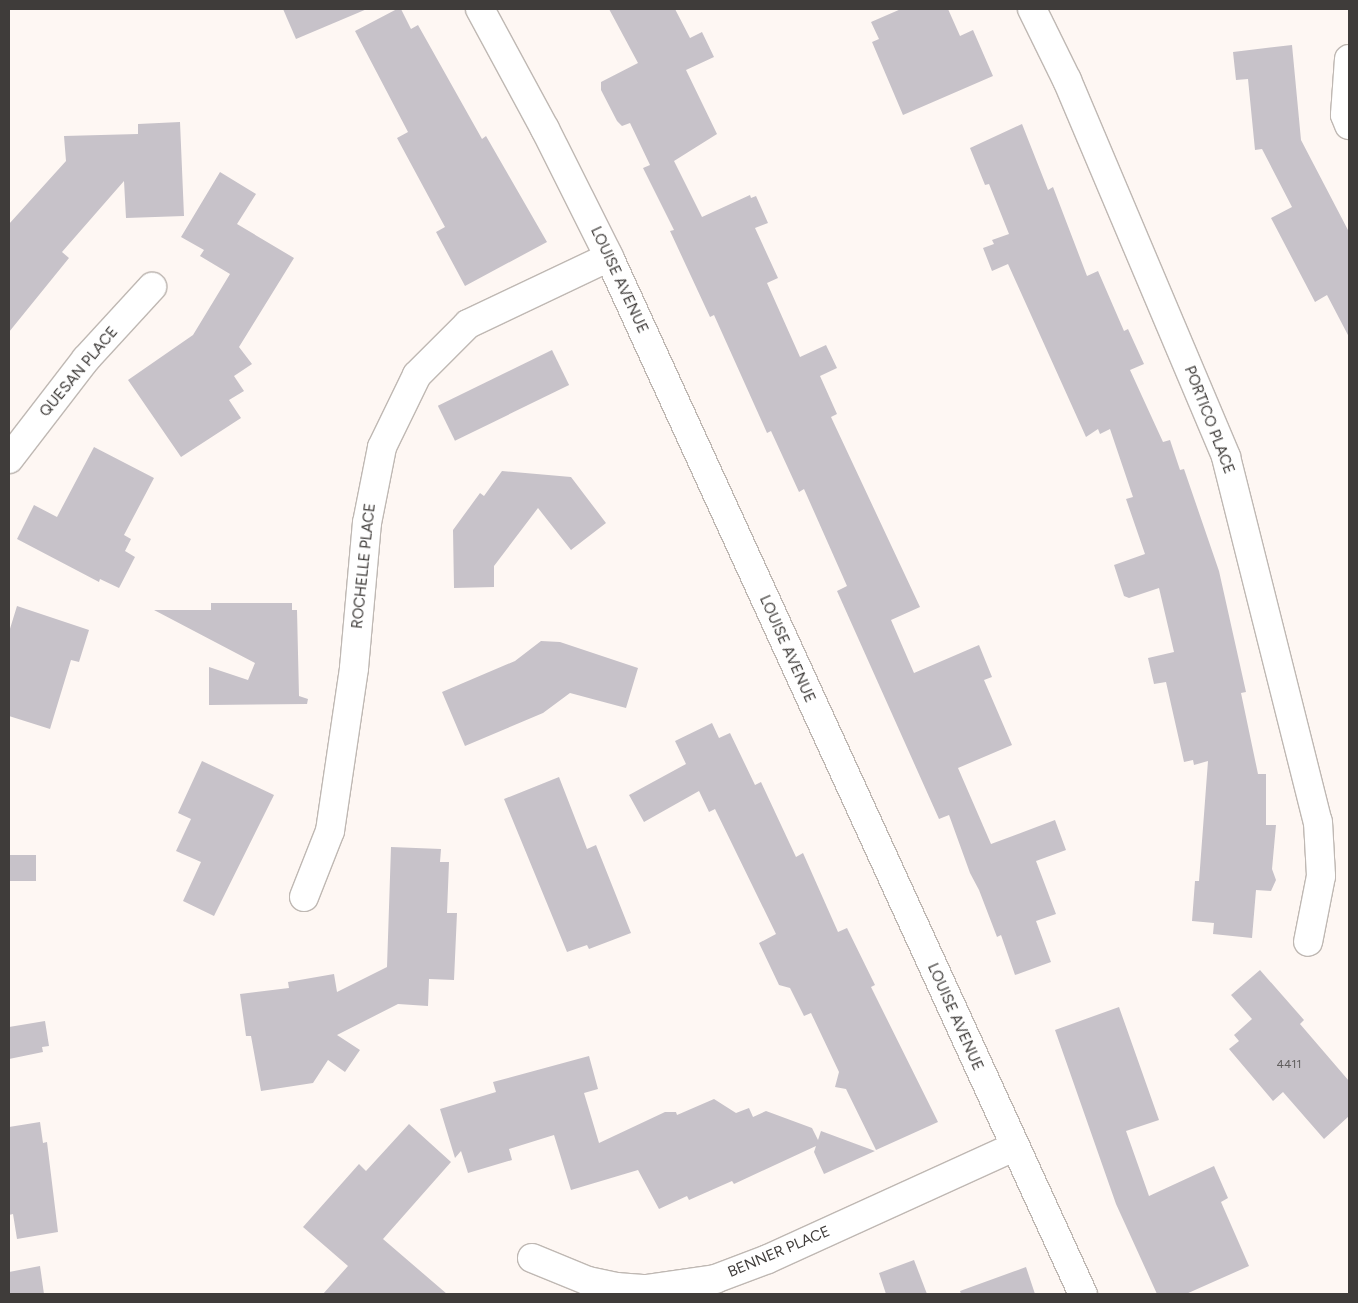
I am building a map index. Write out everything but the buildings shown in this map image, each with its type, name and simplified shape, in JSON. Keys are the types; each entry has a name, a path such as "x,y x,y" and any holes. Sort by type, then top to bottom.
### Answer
{"street":[{"name":"LOUISE AVENUE","path":"480,9 545,129 609,256 1014,1147 1083,1294"},
{"name":"PORTICO PLACE","path":"1032,9 1067,80 1226,457 1318,822 1321,876 1308,942"},
{"path":"1349,59 1345,115 1349,125"},
{"name":"ROCHELLE PLACE","path":"304,897 330,831 354,668 367,523 386,439 417,375 468,324 609,256"},
{"name":"QUESAN PLACE","path":"9,458 86,359 152,288"},
{"name":"BENNER PLACE","path":"532,1258 588,1281 616,1287 646,1289 715,1279 768,1259 1014,1147"}]}
